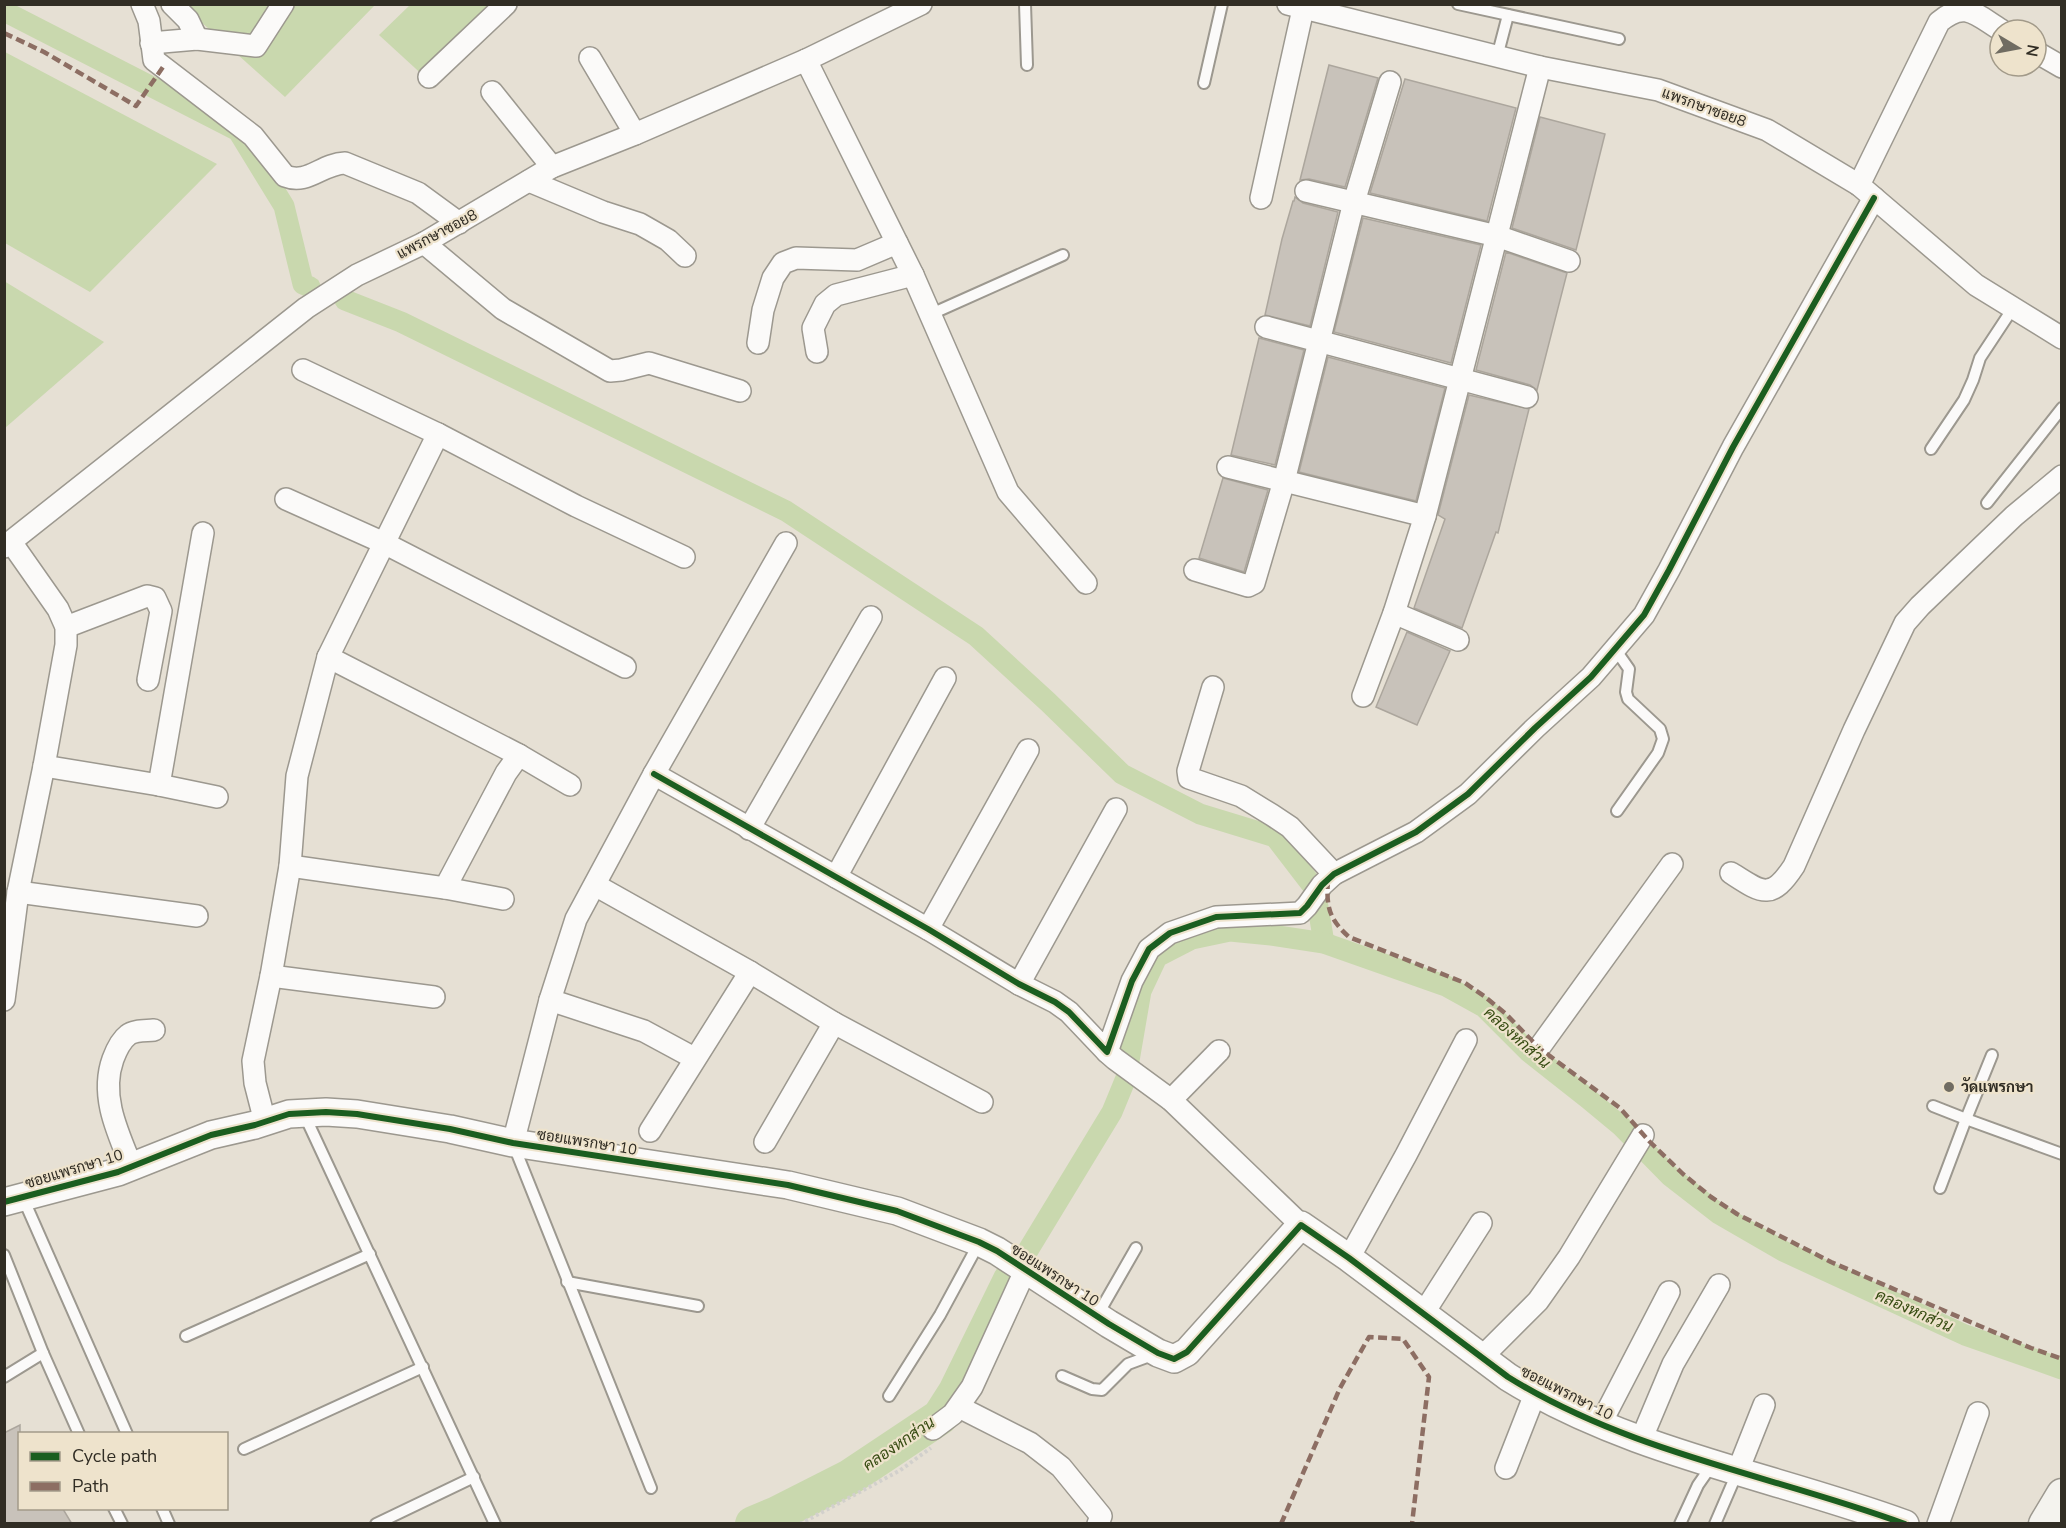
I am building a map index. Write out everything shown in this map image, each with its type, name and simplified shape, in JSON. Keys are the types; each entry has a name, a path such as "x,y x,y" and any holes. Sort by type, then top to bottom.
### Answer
{"main road":[{"path":"2044,1524 2061,1494"}],"street":[{"path":"141,4 149,21 154,60 253,136 285,176 303,179 332,164 345,164 418,193 459,223"},
{"path":"172,4 188,20 197,39"},
{"path":"151,43 197,39 256,46 283,4"},
{"path":"429,77 506,4"},
{"name":"แพรกษาซอย8","path":"8,544 306,308 357,275 424,243 552,167 635,134 806,60 889,11 921,4"},
{"path":"1261,198 1296,7"},
{"name":"แพรกษาซอย8","path":"1296,7 1540,67 1658,90 1767,130 1866,191 1976,285 2061,338"},
{"path":"1111,1056 1132,981 1149,949 1170,933 1216,917 1300,913 1328,879 1416,832 1467,794 1591,677 1621,657 1670,570 1866,191 1939,22 1958,9 1973,8 1988,20"},
{"path":"590,58 635,134"},
{"path":"806,60 913,275 1008,492 1086,583"},
{"path":"1363,696 1394,613 1425,516 1540,67"},
{"path":"1196,570 1248,586 1253,585 1284,481 1354,202 1390,82"},
{"path":"492,92 552,167"},
{"path":"529,181 603,212 640,224 668,240 685,256"},
{"path":"1306,192 1497,236 1569,261"},
{"path":"424,243 503,309 610,371 649,363 740,391"},
{"path":"758,344 763,310 773,278 783,263 796,258 857,260 897,243"},
{"path":"817,352 813,328 825,304 836,295 913,275"},
{"path":"1266,327 1527,397"},
{"path":"303,370 438,434 576,506 684,557"},
{"path":"264,1122 255,1083 253,1061 271,976 290,866 297,776 328,657 438,434"},
{"path":"1228,467 1425,516"},
{"path":"1731,873 1757,890 1770,890 1782,884 1794,866 1854,730 1905,623 1984,544 2061,476"},
{"path":"286,499 384,543 625,667"},
{"path":"159,785 203,533"},
{"path":"513,1143 550,1000 576,919 654,774 786,543"},
{"path":"4,1000 18,892 66,645 66,627 57,609 8,544"},
{"path":"66,627 147,596 155,598 161,610 148,680"},
{"path":"1394,613 1458,640"},
{"path":"749,829 871,616"},
{"path":"328,657 519,755 570,785"},
{"path":"836,877 945,678"},
{"path":"1213,687 1190,764 1189,778 1241,796 1290,827 1328,879"},
{"path":"927,929 1028,750"},
{"path":"445,888 506,773 519,755"},
{"path":"44,766 217,797"},
{"path":"654,774 1019,984 1055,1002 1069,1012 1111,1056 1164,1094 1301,1225 1187,1352 1173,1359 1158,1353"},
{"path":"1019,984 1116,809"},
{"path":"1539,1048 1672,864"},
{"path":"290,866 445,888 503,899"},
{"path":"595,885 750,972 834,1023 981,1102"},
{"path":"18,892 197,916"},
{"path":"650,1131 750,972"},
{"path":"271,976 434,997"},
{"path":"550,1000 644,1031 694,1058"},
{"path":"765,1142 834,1023"},
{"path":"131,1165 114,1122 108,1093 108,1072 117,1048 128,1035 138,1031 154,1030"},
{"path":"1349,1258 1466,1040"},
{"path":"1164,1094 1219,1051"},
{"name":"ซอยแพรกษา 10","path":"14,1200 118,1172 211,1135 289,1114 326,1112 357,1114 450,1129 513,1143 788,1185 897,1211 997,1251 1097,1317 1158,1353"},
{"path":"1482,1358 1538,1301 1569,1257 1643,1134"},
{"path":"1423,1314 1480,1223"},
{"name":"ซอยแพรกษา 10","path":"1301,1225 1349,1258 1482,1358 1535,1394 1600,1425 1641,1440 1737,1473 1839,1501 1905,1524"},
{"path":"934,1437 972,1388 1025,1271"},
{"path":"1641,1440 1673,1364 1719,1285"},
{"path":"1600,1425 1669,1292"},
{"path":"1506,1468 1535,1394"},
{"path":"1737,1473 1764,1405"},
{"path":"959,1407 1030,1443 1061,1467 1101,1516 1098,1524"},
{"path":"1938,1524 1978,1413"}],"lane":[{"path":"1025,4 1026,64"},
{"path":"1204,83 1222,4"},
{"path":"1458,4 1619,39"},
{"path":"1497,57 1508,15"},
{"path":"929,315 1063,255"},
{"path":"1931,449 1964,400 1980,357 2013,308"},
{"path":"1987,503 2061,408"},
{"path":"1617,811 1658,753 1664,739 1660,729 1630,703 1626,696 1629,671 1621,657"},
{"path":"1940,1188 1992,1055"},
{"path":"1933,1107 2061,1154"},
{"path":"304,1114 495,1524"},
{"path":"513,1143 651,1488"},
{"path":"14,1200 126,1432"},
{"path":"889,1396 940,1315 979,1242"},
{"path":"1097,1317 1136,1248"},
{"path":"186,1336 370,1254"},
{"path":"4,1255 43,1353 78,1432"},
{"path":"567,1282 698,1306"},
{"path":"4,1377 43,1353"},
{"path":"1062,1376 1092,1389 1102,1390 1128,1364 1158,1353"},
{"path":"244,1449 423,1367"},
{"path":"1680,1524 1698,1485 1712,1464"},
{"path":"1715,1524 1737,1473"},
{"path":"376,1524 474,1477"},
{"path":"115,1510 122,1524"},
{"path":"162,1510 169,1524"}],"path":[{"path":"800,1524 899,1471 934,1437"}],"shaded area":[{"path":"182,5 375,5 285,97"},
{"path":"410,5 508,5 427,79 379,35"},
{"path":"5,52 217,164 90,292 5,243"},
{"path":"4,281 104,342 5,428 4,428"}],"building":[{"path":"1329,65 1378,78 1345,187 1309,179 1300,180"},
{"path":"1405,79 1516,108 1487,221 1370,193"},
{"path":"1540,117 1605,134 1576,250 1512,228"},
{"path":"1295,197 1303,203 1338,212 1310,326 1265,315 1282,239"},
{"path":"1363,218 1481,245 1451,363 1334,332"},
{"path":"1506,252 1567,273 1537,390 1530,385 1476,370"},
{"path":"1259,338 1304,350 1275,465 1231,455"},
{"path":"1328,357 1445,388 1416,501 1299,472"},
{"path":"1469,395 1529,409 1498,533 1496,532 1462,628 1414,608 1445,519 1438,515"},
{"path":"1223,478 1268,490 1244,572 1199,558"},
{"path":"1407,632 1450,651 1417,725 1376,707"},
{"path":"20,1425 20,1432 18,1432 18,1510 64,1510 72,1524 4,1524 4,1433"}],"waterway":[{"path":"4,11 238,131 284,206 303,284 310,287"},
{"path":"345,300 401,322 786,511 976,636 1122,774 1200,814 1275,837 1315,889 1324,943"},
{"name":"คลองหกส่วน","path":"1027,1252 1112,1112 1126,1078 1141,991 1157,957 1192,939 1230,931 1271,935 1324,943 1446,986 1484,1007 1529,1052 1621,1126 1670,1176 1719,1214 1783,1251 1965,1335 2062,1369"},
{"name":"คลองหกส่วน","path":"753,1524 850,1477 940,1417 956,1392 1011,1280"}],"marked path":[{"path":"4,33 44,52 136,106 163,67"},
{"path":"1328,880 1330,912 1349,937 1465,983 1484,996 1506,1014 1539,1048 1620,1108 1649,1141 1683,1174 1711,1197 1737,1214 1831,1262 2031,1348 2062,1359"},
{"path":"1281,1524 1340,1388 1369,1337 1403,1339 1429,1377 1412,1524"}],"cycle path":[{"path":"654,774 928,929 1019,984 1055,1002 1069,1012 1107,1052 1132,981 1149,949 1170,933 1216,917 1300,913 1322,885 1334,874 1416,832 1468,794 1591,677 1644,615 1733,447 1874,198"},
{"path":"4,1202 118,1172 211,1135 289,1114 326,1112 357,1114 450,1129 513,1143 788,1185 897,1211 997,1251 1109,1324 1158,1353 1174,1359 1187,1352 1301,1225 1349,1258 1508,1377 1555,1403 1652,1444 1905,1524"}],"place":[{"name":"วัดแพรกษา","path":"1949,1087"}]}
